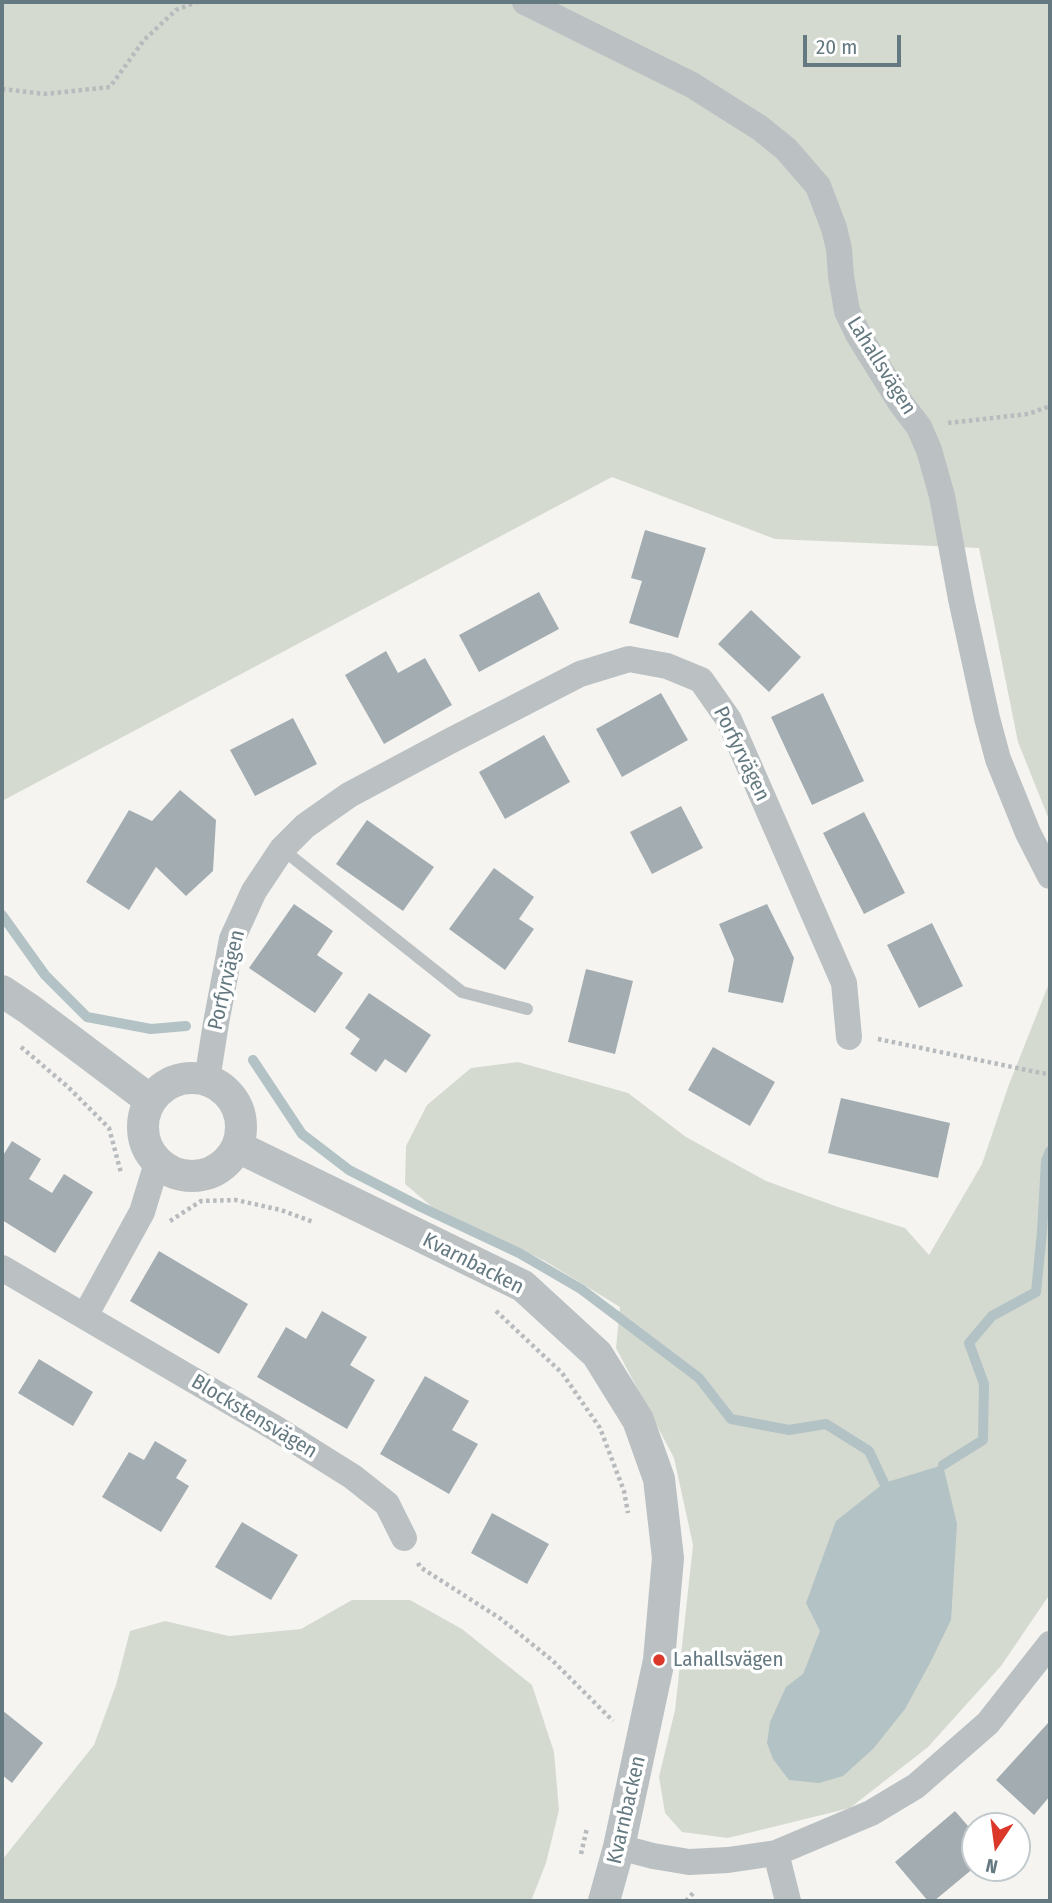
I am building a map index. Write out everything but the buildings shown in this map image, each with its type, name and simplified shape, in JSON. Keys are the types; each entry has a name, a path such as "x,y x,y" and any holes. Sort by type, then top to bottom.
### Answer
{"street":[{"name":"Lahallsvägen","path":"526,2 692,85 760,128 786,149 818,186 839,249 847,311 859,336 900,402 919,427 929,450 943,496 986,718 995,749 1028,833 1050,876"},
{"name":"Porfyrvägen","path":"208,1080 232,939 254,891 282,849 304,826 349,795 580,674 629,659 667,666 701,680 729,720 844,983 849,1037"},
{"path":"2,990 150,1100"},
{"path":"189,1078 208,1080 224,1090 235,1104 240,1122 238,1147 220,1167 210,1172 188,1176 177,1174 158,1163 145,1144 142,1121 150,1100 171,1082 189,1078"},
{"name":"Kvarnbacken","path":"238,1147 523,1286 597,1354 638,1420 659,1479 668,1558 659,1660 619,1847 604,1901"},
{"path":"85,1316 142,1212 158,1163"},
{"name":"Blockstensvägen","path":"2,1268 275,1428 353,1477 387,1504 404,1538"},
{"path":"619,1847 689,1862 729,1860 775,1853 871,1813 916,1786 988,1723 1050,1644"},
{"path":"775,1853 788,1901"}],"lane":[{"path":"282,849 462,992 527,1009"}],"path":[{"path":"2,89 45,94 110,87 144,40 176,10 197,2"},
{"path":"919,427 1028,414 1050,406"},
{"path":"849,1037 882,1039 1050,1074"},
{"path":"19,1045 67,1086 109,1128 121,1171 122,1202 165,1224 201,1201 236,1200 281,1210 317,1224"},
{"path":"494,1309 562,1373 600,1428 624,1491 628,1518"},
{"path":"404,1538 420,1567 501,1619 553,1661 613,1721"},
{"path":"610,1733 615,1708"},
{"path":"579,1861 589,1820"}],"shaded area":[{"path":"2,2 1050,2 1050,822 1018,742 979,548 775,539 612,477 2,801"},
{"path":"1050,981 1050,1594 1001,1666 928,1747 850,1808 728,1838 682,1832 665,1813 659,1777 675,1710 693,1545 674,1458 616,1348 620,1307 545,1261 431,1206 405,1184 406,1146 427,1105 471,1068 518,1062 628,1093 686,1137 766,1181 905,1228 929,1255 982,1164 1008,1087"},
{"path":"943,1465 957,1524 951,1620 929,1665 905,1709 873,1749 843,1776 819,1783 789,1780 773,1759 767,1743 770,1722 786,1687 803,1674 820,1631 806,1603 836,1521 884,1483"},
{"path":"352,1600 410,1600 462,1629 532,1685 554,1752 559,1810 546,1863 531,1901 2,1901 2,1860 94,1745 116,1685 130,1631 165,1621 229,1636 301,1629"}],"waterway":[{"path":"2,915 45,975 87,1017 151,1029 186,1026"},
{"path":"253,1060 302,1134 349,1170 519,1253 581,1289 699,1378 731,1419 789,1430 826,1424 869,1451 884,1483"},
{"path":"943,1465 983,1440 984,1384 969,1343 992,1316 1036,1292 1046,1161 1050,1151"}],"place":[{"name":"Lahallsvägen","path":"659,1660"}]}
